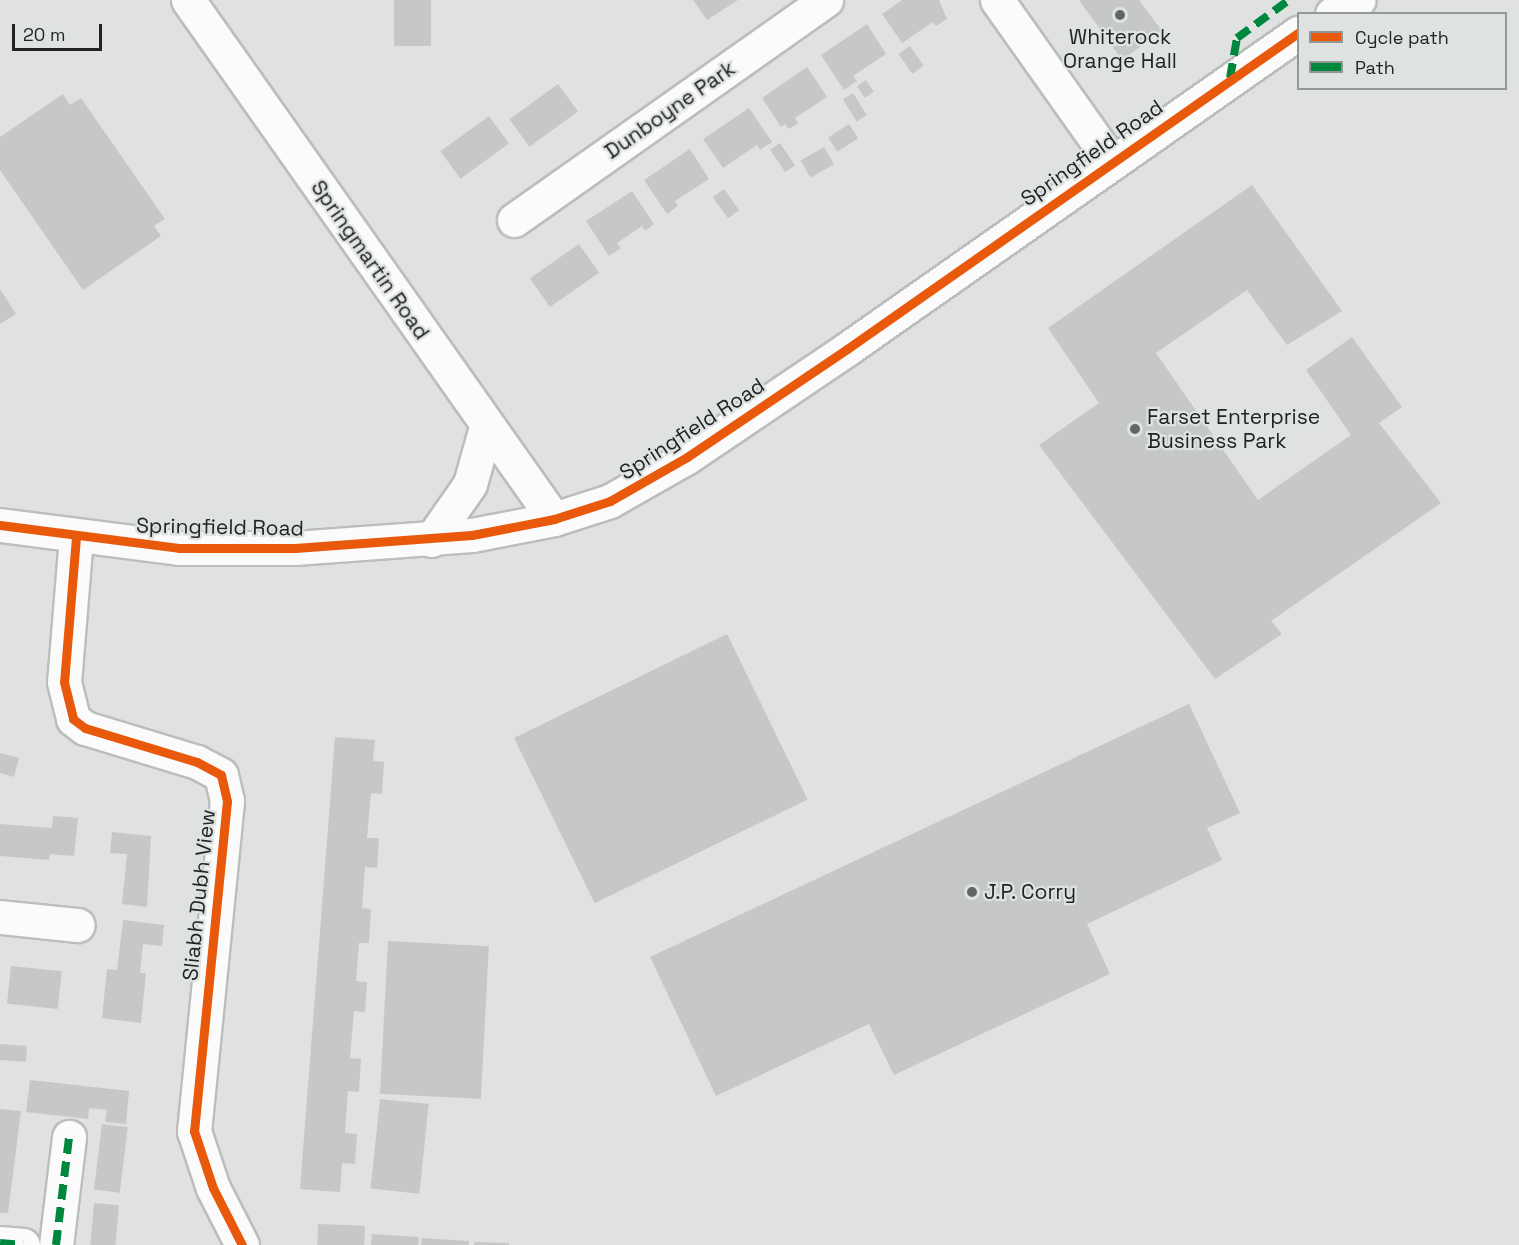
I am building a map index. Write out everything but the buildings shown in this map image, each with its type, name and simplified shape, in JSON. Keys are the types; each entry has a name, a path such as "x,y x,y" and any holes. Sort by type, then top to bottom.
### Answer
{"main road":[{"name":"Springmartin Road","path":"188,0 486,427 555,519"},
{"name":"Dunboyne Park","path":"514,220 826,0"},
{"path":"997,0 1111,161"},
{"path":"1336,12 1358,0"},
{"name":"Springfield Road","path":"0,525 76,537 235,549 431,540 555,519 610,501 687,457 1111,161 1297,34"},
{"path":"431,540 470,484 486,427"},
{"name":"Sliabh Dubh View","path":"76,537 64,682 73,719 85,728 196,762 221,775 227,801 194,1131 213,1188 242,1245"},
{"path":"0,917 78,925"},
{"path":"56,1245 69,1137"},
{"path":"0,1243 22,1245"}],"marked path":[{"path":"1230,78 1237,38 1289,0"},
{"path":"56,1245 69,1137"},
{"path":"0,1243 23,1245"}],"cycle path":[{"path":"0,525 179,548 295,548 472,535 554,519 610,501 687,457 847,349 1297,34"},
{"path":"76,537 64,682 73,719 85,728 197,762 221,775 227,801 194,1131 213,1188 242,1245"}],"place":[{"name":"Whiterock Orange Hall","path":"1120,15"},
{"name":"Farset Enterprise Business Park","path":"1135,429"},
{"name":"J.P. Corry","path":"972,892"}]}
